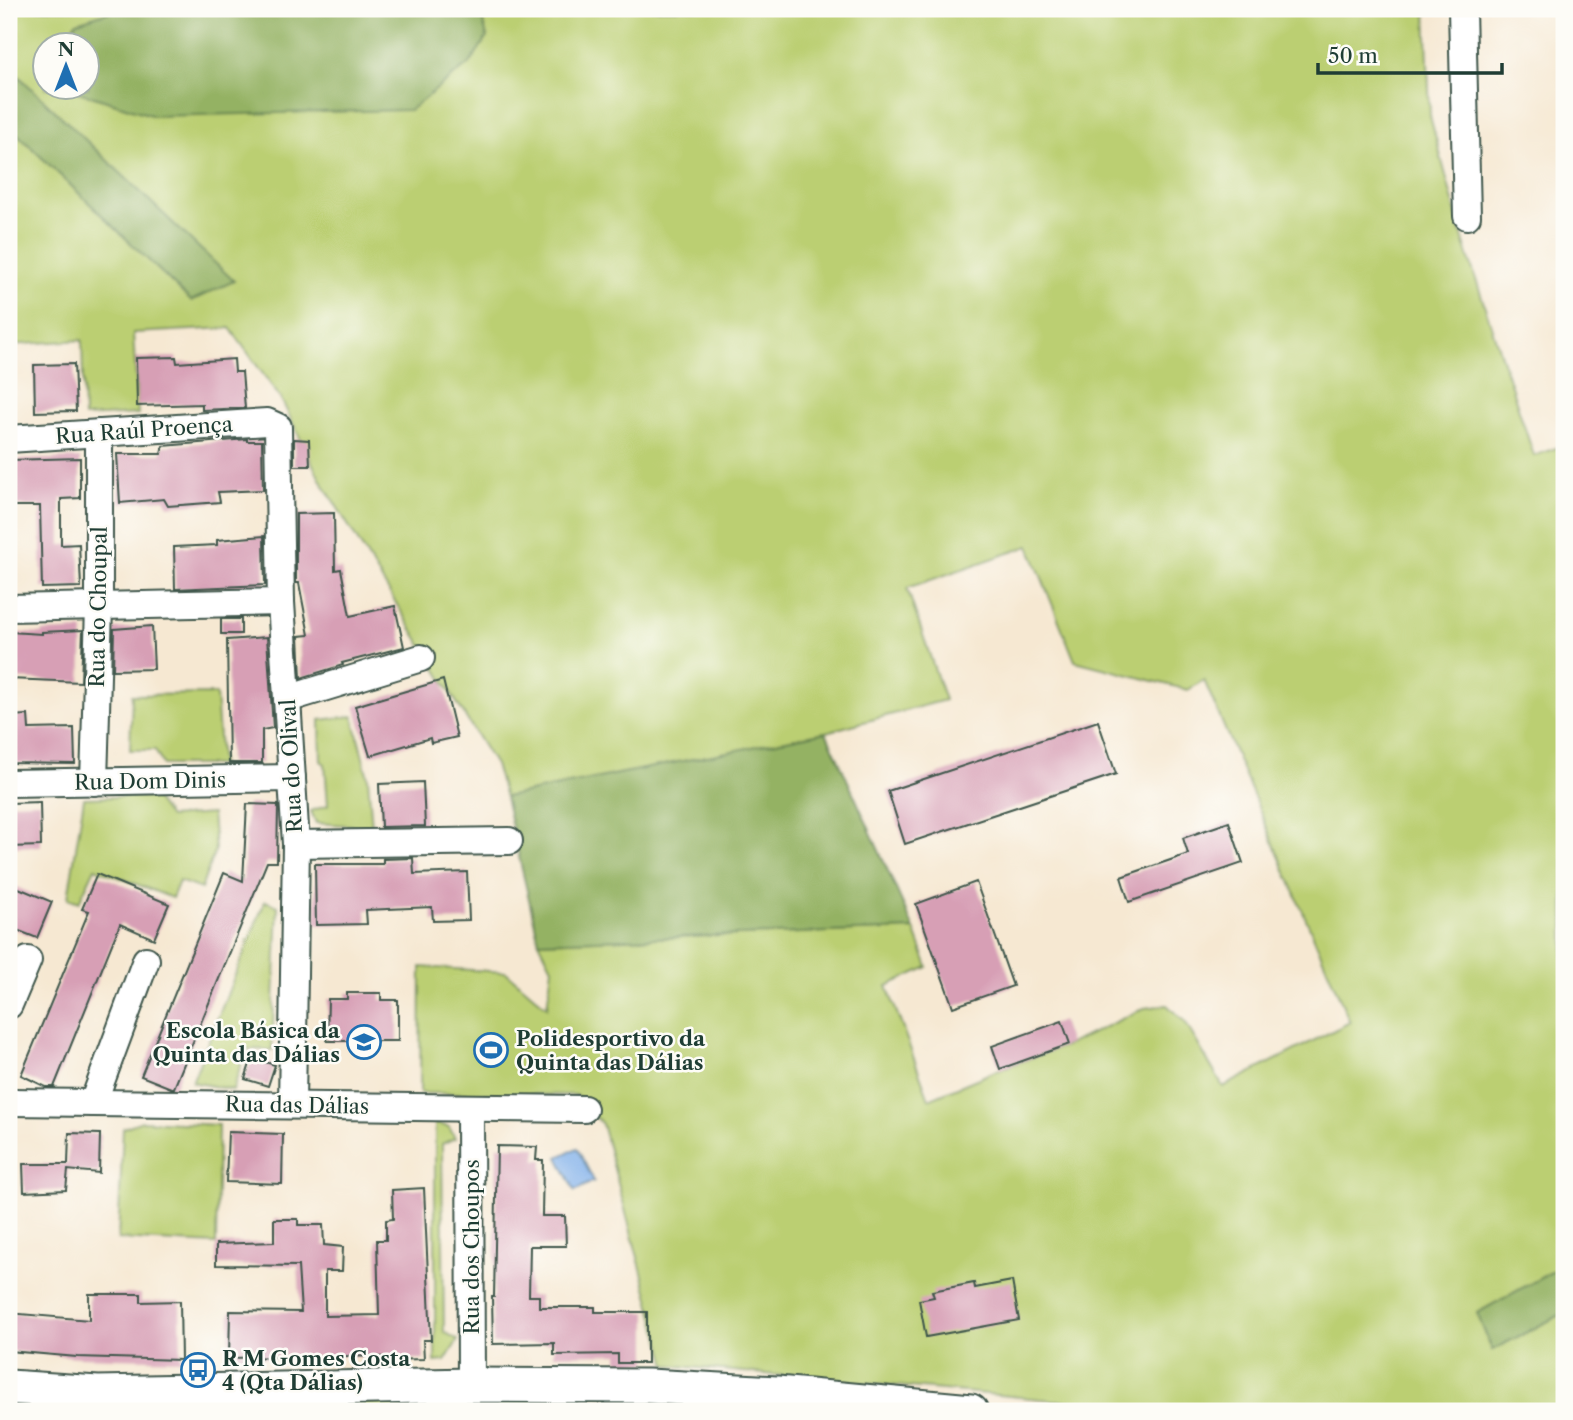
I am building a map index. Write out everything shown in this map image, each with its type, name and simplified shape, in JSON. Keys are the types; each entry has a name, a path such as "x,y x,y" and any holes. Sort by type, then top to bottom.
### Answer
{"main road":[{"path":"9,1387 98,1393 471,1385 648,1386 777,1393 971,1411"}],"street":[{"path":"1462,9 1468,216"},
{"name":"Rua Raúl Proença","path":"9,439 267,422 278,427"},
{"name":"Rua do Olival","path":"278,427 281,602 296,844 292,1105"},
{"name":"Rua do Choupal","path":"94,782 99,606 99,433"},
{"path":"9,608 281,602"},
{"path":"287,699 421,658"},
{"name":"Rua Dom Dinis","path":"9,783 292,778"},
{"path":"296,844 509,841"},
{"path":"9,1005 28,960"},
{"path":"93,1103 146,960"},
{"name":"Rua das Dálias","path":"9,1102 584,1109"},
{"name":"Rua dos Choupos","path":"470,1108 471,1385"}],"green space":[{"path":"9,9 118,9 77,22 67,32 32,32 32,89 9,67"},
{"path":"118,9 480,9 487,37 470,63 410,110 154,116 102,99 102,32 67,32 77,22"},
{"path":"480,9 1426,9 1430,116 1464,243 1534,456 1564,445 1564,1265 1477,1313 1492,1350 1564,1313 1564,1411 1175,1411 667,1365 602,1124 576,1095 420,1093 421,967 506,972 547,1007 552,968 539,942 914,929 928,967 887,986 929,1099 1000,1069 1070,1044 1144,1008 1167,1005 1185,1022 1223,1087 1350,1022 1204,680 1188,690 1075,661 1029,546 907,588 945,700 826,732 505,797 495,765 320,479 281,399 230,328 133,333 138,414 84,417 82,340 9,345 9,126 191,301 233,281 46,102 102,102 102,99 154,116 487,37"},
{"path":"9,67 32,89 32,102 46,102 234,281 191,301 9,126"},
{"path":"216,694 221,765 163,765 155,750 130,750 132,695"},
{"path":"353,716 368,778 372,827 316,823 311,811 328,805 325,764 321,761 320,720"},
{"path":"826,732 914,929 539,942 505,797"},
{"path":"153,796 169,817 212,814 215,850 201,889 179,881 172,898 95,868 79,902 68,898 84,798"},
{"path":"265,901 278,906 272,1050 246,1049 233,1090 192,1082"},
{"path":"142,1121 218,1125 216,1244 118,1239 123,1128"},
{"path":"435,1123 449,1127 455,1138 442,1144 444,1332 458,1340 445,1361 435,1362"},
{"path":"1564,1265 1564,1313 1492,1350 1477,1313"},
{"path":"532,1397 568,1399 566,1411 110,1411"}],"water":[{"path":"577,1148 594,1181 575,1191 558,1157"}],"building":[{"path":"176,357 177,363 234,359 235,372 242,372 245,408 202,410 202,404 137,406 136,358"},
{"path":"74,364 76,411 35,412 34,365"},
{"path":"247,439 262,441 263,490 218,492 220,502 168,506 164,499 120,503 117,454 161,454 163,446"},
{"path":"294,439 309,440 310,466 294,466"},
{"path":"80,458 80,498 61,499 61,545 79,544 81,587 42,588 40,506 9,506 9,460"},
{"path":"334,513 335,570 341,569 350,616 395,606 404,647 342,663 343,665 301,678 299,636 309,635 299,583 296,583 296,514"},
{"path":"264,536 265,585 175,589 174,547 217,545 217,540"},
{"path":"221,619 241,619 241,634 221,634"},
{"path":"152,626 154,669 113,670 114,629"},
{"path":"83,630 81,682 9,679 9,632 42,634"},
{"path":"267,637 273,728 262,730 262,763 229,763 227,640"},
{"path":"443,680 457,737 431,743 430,738 370,756 355,706"},
{"path":"28,715 29,729 74,728 75,764 9,763 9,716"},
{"path":"1098,721 1116,774 905,844 888,791"},
{"path":"423,782 425,826 381,827 379,784"},
{"path":"40,802 41,846 9,847 9,803"},
{"path":"247,804 278,805 277,862 267,862 174,1088 171,1088 141,1076 224,873 243,881"},
{"path":"1229,822 1243,863 1129,902 1121,877 1188,854 1183,838"},
{"path":"413,858 414,874 467,872 469,920 433,921 432,907 366,910 367,924 316,925 315,864 383,864 383,859"},
{"path":"97,874 169,904 154,939 120,924 54,1087 46,1087 21,1075 89,911 82,909"},
{"path":"976,882 1013,986 953,1007 916,904"},
{"path":"9,884 52,902 37,938 9,927"},
{"path":"347,993 381,993 381,1000 398,1000 398,1041 327,1041 328,999 347,999"},
{"path":"1062,1021 1070,1044 1000,1069 992,1046"},
{"path":"252,1058 275,1065 268,1086 245,1079"},
{"path":"228,1132 283,1134 282,1184 226,1182"},
{"path":"69,1133 100,1134 99,1173 68,1170 66,1190 24,1192 23,1164 68,1164"},
{"path":"497,1146 537,1147 536,1160 543,1160 542,1216 565,1216 566,1246 530,1246 529,1296 539,1296 539,1307 595,1307 595,1312 647,1312 647,1363 618,1363 618,1354 554,1355 554,1343 493,1344"},
{"path":"424,1188 431,1340 423,1340 424,1359 387,1360 386,1357 340,1356 229,1358 230,1311 301,1312 298,1266 216,1265 216,1244 274,1242 274,1219 298,1219 298,1225 323,1225 324,1245 343,1247 342,1271 325,1271 325,1316 379,1315 377,1240 386,1240 386,1220 393,1219 392,1190"},
{"path":"1012,1281 1019,1320 926,1337 919,1300 934,1297 932,1291 974,1283 975,1288"},
{"path":"89,1294 141,1294 141,1302 180,1301 181,1360 77,1357 9,1351 9,1313 89,1320"}],"place":[{"name":"Escola Básica da Quinta das Dálias","path":"364,1042"},
{"name":"Polidesportivo da Quinta das Dálias","path":"491,1050"},
{"name":"R M Gomes Costa 4 (Qta Dálias)","path":"198,1370"}]}
